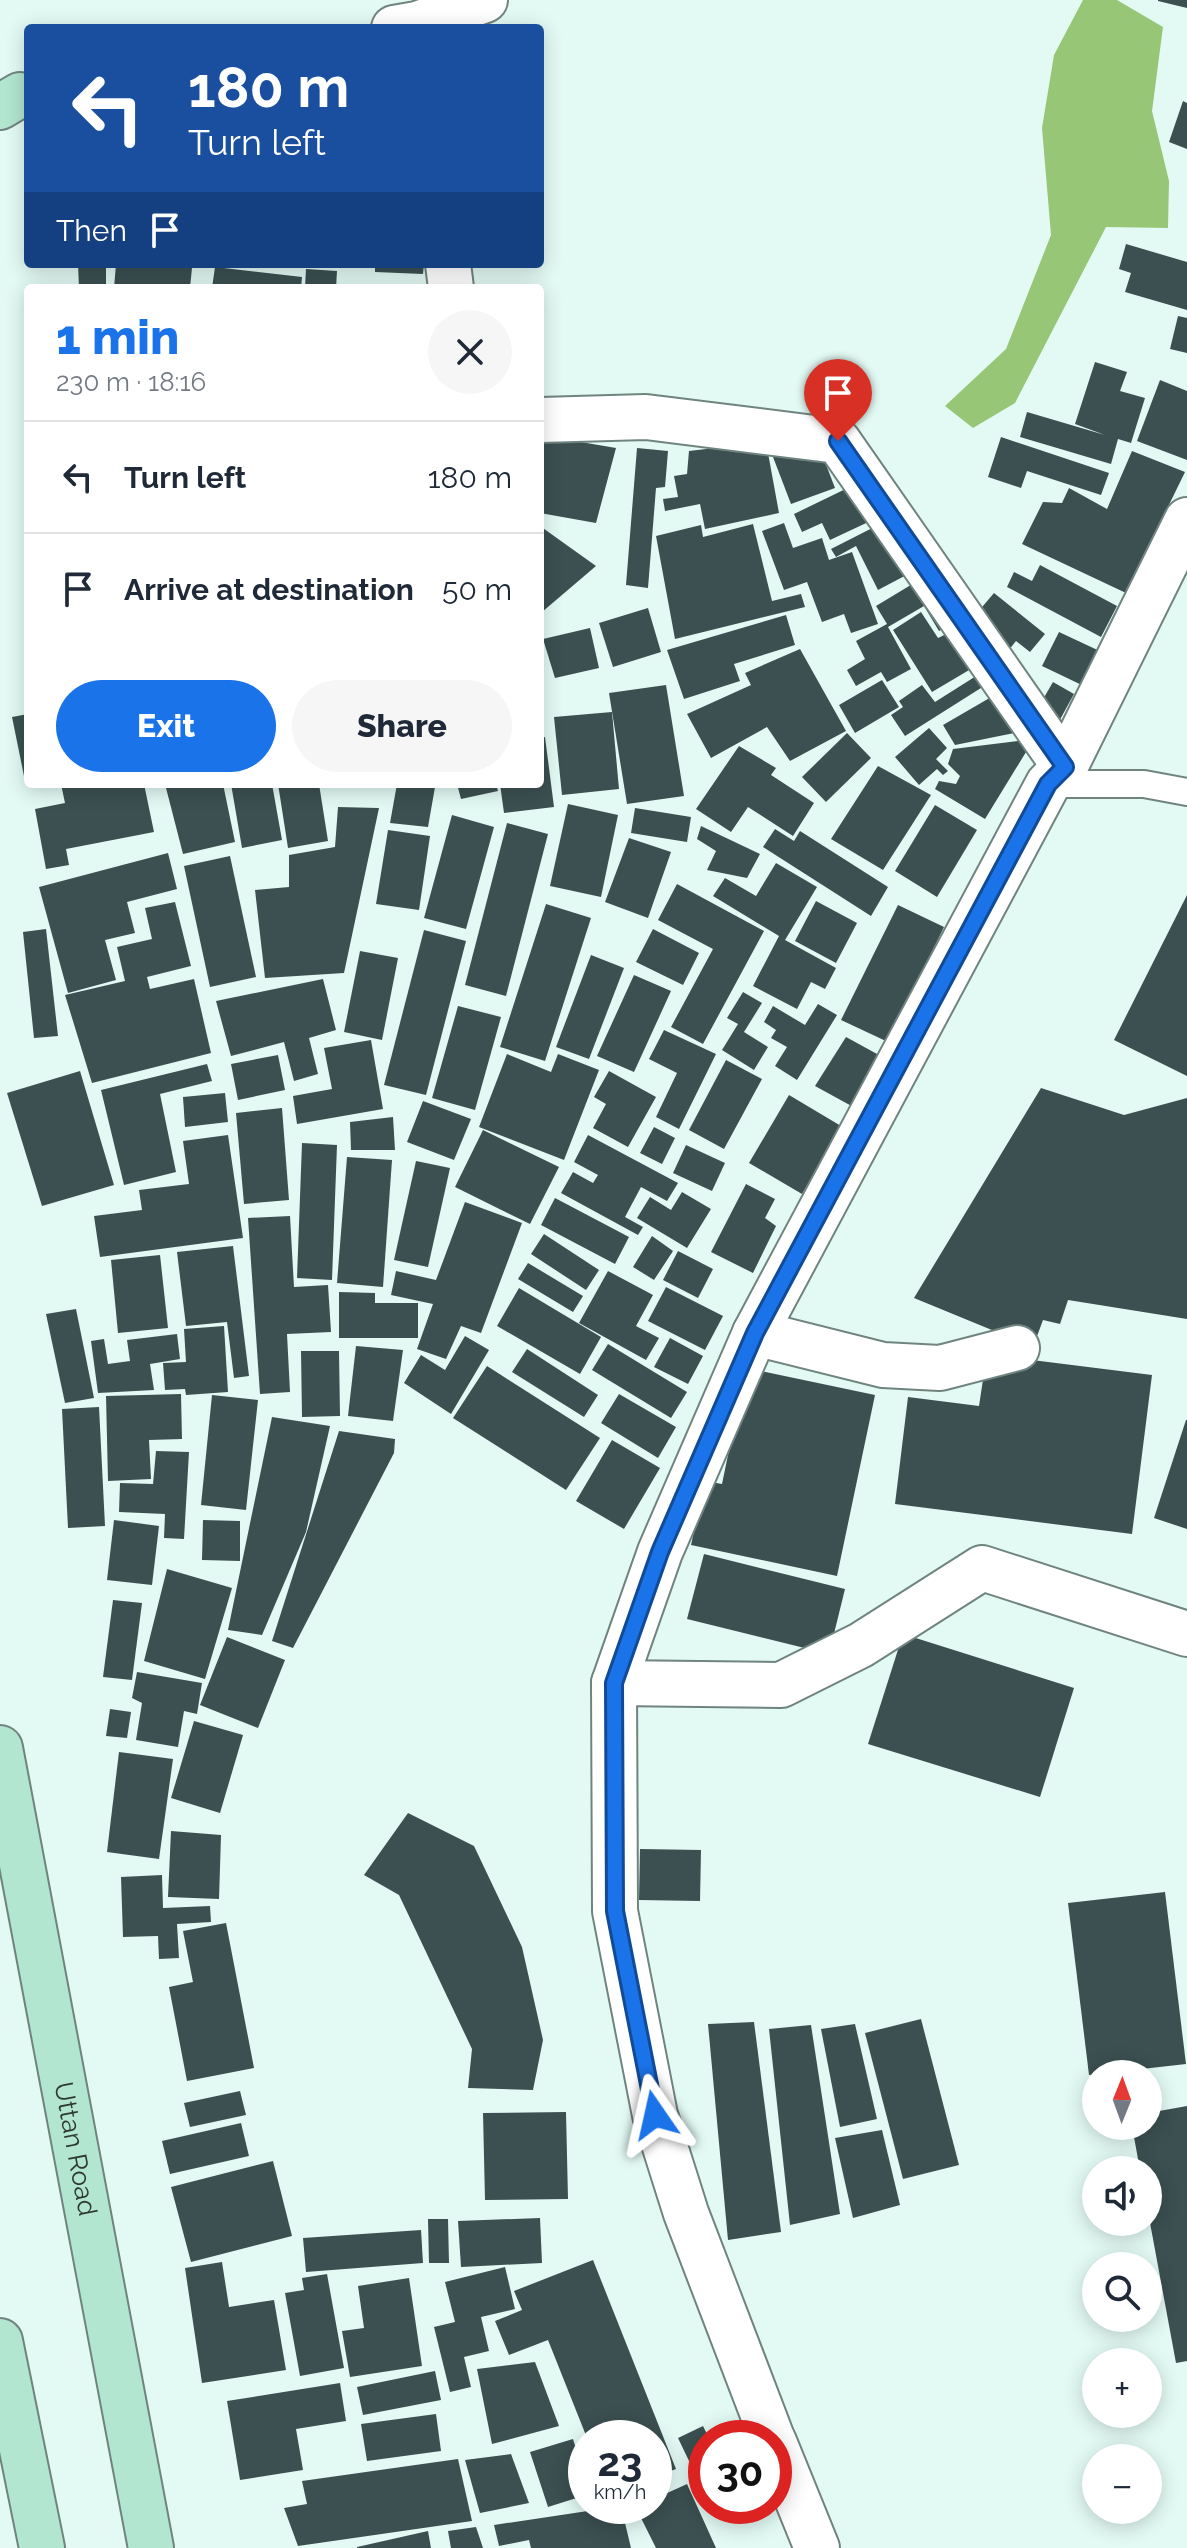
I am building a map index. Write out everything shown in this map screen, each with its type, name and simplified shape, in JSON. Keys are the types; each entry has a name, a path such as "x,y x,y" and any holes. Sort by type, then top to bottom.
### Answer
{"main road":[{"name":"Uttan Road","path":"0,1748 151,2548"},
{"path":"0,2341 42,2548"}],"street":[{"path":"418,24 485,0"},
{"path":"544,420 646,417 838,441 1057,776"},
{"path":"765,2420 686,2213 655,2115 615,1911 614,1683 660,1552 755,1333 1057,776 1187,520"},
{"path":"755,1333 883,1365 940,1368 1017,1348"},
{"path":"614,1683 781,1685 861,1645 982,1568 1187,1634"},
{"path":"792,2487 817,2548"}],"lane":[{"path":"1057,776 1144,784 1187,792"}],"green space":[{"path":"1083,0 1117,0 1163,27 1152,111 1169,181 1168,228 1106,227 1015,403 973,428 945,406 1006,349 1051,235 1042,128 1054,55"}],"building":[{"path":"1187,0 1187,8 1158,1"},
{"path":"1183,101 1187,103 1187,149 1169,142"},
{"path":"1126,244 1187,262 1187,310 1125,292 1131,273 1119,269"},
{"path":"78,268 106,268 106,284 79,284"},
{"path":"116,268 192,268 190,284 114,284"},
{"path":"215,268 302,277 301,284 213,284"},
{"path":"375,268 424,268 423,274 375,272"},
{"path":"306,269 337,271 336,284 305,284"},
{"path":"1178,316 1187,318 1187,353 1170,349"},
{"path":"1095,362 1127,372 1120,391 1145,398 1131,443 1118,439 1111,464 1020,437 1027,412 1105,435 1075,424"},
{"path":"1160,380 1187,391 1187,460 1137,441"},
{"path":"544,436 616,448 596,523 544,514"},
{"path":"1001,437 1109,473 1101,495 1027,471 1021,488 988,477"},
{"path":"817,441 835,488 791,504 773,457"},
{"path":"766,442 779,513 705,529 700,504 665,511 663,499 678,497 674,476 687,474 689,451"},
{"path":"637,448 668,451 665,487 656,488 648,588 626,585"},
{"path":"1132,451 1185,472 1126,593 1022,544 1043,502 1062,503 1069,488 1107,509"},
{"path":"862,481 879,517 830,540 822,523 802,532 794,514"},
{"path":"888,520 914,571 878,590 856,546 836,557 831,549"},
{"path":"784,523 793,548 822,538 829,560 852,552 878,624 851,633 844,614 822,622 807,582 784,590 762,531"},
{"path":"753,524 772,601 801,594 805,607 675,639 656,536 701,525 703,537"},
{"path":"544,529 596,566 544,610"},
{"path":"1040,565 1117,606 1101,637 1007,587 1014,572 1032,581"},
{"path":"924,577 953,623 939,631 924,606 888,627 911,669 887,682 881,672 856,686 847,670 865,659 856,641 887,624 876,606"},
{"path":"994,593 1045,634 1030,652 1016,641 1008,651 971,620"},
{"path":"648,608 661,652 613,667 599,623"},
{"path":"921,612 938,638 963,626 986,660 932,692 893,630"},
{"path":"786,615 795,645 734,664 740,681 684,699 667,650"},
{"path":"590,628 599,668 555,678 544,639"},
{"path":"1059,632 1106,654 1088,688 1042,666"},
{"path":"800,649 846,731 790,761 767,727 711,758 687,714 751,685 745,673"},
{"path":"984,671 992,681 905,736 891,715 903,707 899,701 922,685 935,702"},
{"path":"882,680 899,707 855,733 839,705"},
{"path":"1053,682 1074,694 1057,725 1035,713"},
{"path":"666,685 684,796 627,804 609,693"},
{"path":"1005,689 1029,730 955,745 943,725"},
{"path":"612,712 619,789 562,795 554,717"},
{"path":"24,715 24,776 12,717"},
{"path":"929,728 947,748 936,759 948,771 943,775 937,769 919,785 895,757"},
{"path":"847,733 871,758 826,802 802,777"},
{"path":"544,737 554,807 504,813 501,788 544,788"},
{"path":"1034,739 985,819 935,789 939,781 956,784 960,776 948,764 953,749"},
{"path":"739,746 776,768 771,775 814,803 793,836 748,807 731,832 696,809"},
{"path":"878,766 931,795 883,870 831,839"},
{"path":"62,788 145,788 154,832 66,849 69,865 46,869 35,809 65,803"},
{"path":"166,788 224,788 235,842 183,854"},
{"path":"232,788 273,788 282,840 242,848"},
{"path":"279,788 320,788 328,841 288,848"},
{"path":"396,788 435,788 428,827 390,823"},
{"path":"458,788 497,788 498,791 461,799"},
{"path":"568,804 618,815 601,897 550,886"},
{"path":"935,805 977,830 937,897 895,871"},
{"path":"338,807 379,808 344,973 265,978 255,890 289,887 289,855 335,847"},
{"path":"635,808 691,817 687,842 631,833"},
{"path":"452,815 494,827 466,929 424,918"},
{"path":"507,823 548,834 506,996 465,985"},
{"path":"701,826 760,854 747,878 707,870 716,851 697,839"},
{"path":"775,829 794,841 800,831 888,887 871,916 763,847"},
{"path":"388,830 430,836 419,910 376,904"},
{"path":"629,838 671,852 648,918 605,902"},
{"path":"168,853 177,889 127,902 135,933 105,940 116,980 68,993 39,887"},
{"path":"230,856 256,977 210,987 184,866"},
{"path":"776,863 817,887 785,940 836,968 825,989 811,982 797,1009 753,986 779,936 713,896 725,878 756,896"},
{"path":"677,884 764,931 703,1044 671,1027 713,949 658,920"},
{"path":"1187,895 1187,1076 1114,1040"},
{"path":"816,901 857,923 836,963 795,941"},
{"path":"175,902 191,966 147,977 150,989 194,979 211,1053 92,1083 65,995 125,981 117,947 152,939 145,908"},
{"path":"546,904 591,918 545,1061 500,1047"},
{"path":"898,905 944,927 888,1042 841,1020"},
{"path":"46,929 58,1036 34,1038 23,932"},
{"path":"653,929 699,953 683,985 636,962"},
{"path":"424,930 466,941 426,1095 384,1085"},
{"path":"360,951 398,958 382,1040 344,1032"},
{"path":"591,955 624,968 589,1059 556,1047"},
{"path":"634,975 671,991 634,1072 597,1056"},
{"path":"323,979 336,1030 309,1038 318,1074 294,1081 284,1042 231,1056 216,1001"},
{"path":"743,992 762,1003 744,1032 768,1047 754,1070 722,1050 738,1024 727,1018"},
{"path":"818,1004 837,1015 797,1080 775,1066 787,1047 771,1038 776,1030 764,1022 773,1006 805,1025"},
{"path":"458,1006 501,1017 475,1110 432,1098"},
{"path":"664,1030 716,1054 679,1129 656,1117 677,1073 649,1059"},
{"path":"846,1037 888,1060 857,1109 815,1086"},
{"path":"371,1040 383,1109 297,1124 293,1096 332,1089 324,1048"},
{"path":"507,1054 551,1072 558,1054 599,1070 564,1160 479,1127"},
{"path":"278,1055 285,1090 238,1100 231,1064"},
{"path":"726,1060 762,1079 724,1149 689,1130"},
{"path":"207,1064 212,1081 160,1094 176,1172 124,1185 101,1090"},
{"path":"80,1071 114,1185 42,1206 7,1093"},
{"path":"609,1071 656,1097 628,1147 593,1128 606,1104 594,1097"},
{"path":"1041,1088 1124,1115 1187,1098 1187,1319 1068,1300 1060,1324 1043,1320 1033,1347 914,1298"},
{"path":"225,1093 228,1122 185,1127 183,1097"},
{"path":"789,1095 841,1126 802,1194 749,1163"},
{"path":"423,1101 471,1119 454,1160 407,1142"},
{"path":"282,1108 289,1200 244,1204 236,1113"},
{"path":"393,1117 395,1150 351,1150 350,1122"},
{"path":"654,1127 675,1138 662,1164 640,1153"},
{"path":"483,1130 559,1167 530,1224 455,1187"},
{"path":"228,1135 243,1238 100,1257 94,1216 142,1210 139,1190 189,1184 183,1141"},
{"path":"588,1135 678,1183 667,1201 641,1187 625,1217 643,1227 638,1235 561,1193 573,1172 593,1183 598,1175 574,1162"},
{"path":"302,1143 337,1145 332,1280 297,1278"},
{"path":"686,1145 725,1163 712,1191 673,1173"},
{"path":"347,1157 392,1160 383,1287 337,1283"},
{"path":"416,1161 450,1168 428,1267 394,1260"},
{"path":"746,1184 775,1199 765,1218 776,1226 753,1273 711,1252"},
{"path":"682,1192 711,1209 687,1248 637,1218 650,1197 671,1210"},
{"path":"555,1198 629,1237 615,1264 541,1225"},
{"path":"465,1202 522,1223 481,1333 461,1326 446,1359 417,1349 433,1304 391,1295 396,1271 436,1280"},
{"path":"290,1216 294,1287 328,1285 331,1332 287,1334 290,1392 260,1394 248,1218"},
{"path":"544,1234 599,1270 586,1290 531,1254"},
{"path":"652,1236 673,1251 654,1280 633,1267"},
{"path":"233,1246 249,1376 234,1378 227,1322 186,1326 177,1252"},
{"path":"678,1251 713,1269 698,1298 663,1280"},
{"path":"160,1255 168,1328 118,1333 111,1260"},
{"path":"528,1263 583,1296 573,1312 518,1279"},
{"path":"608,1271 653,1295 636,1326 659,1338 646,1360 579,1323"},
{"path":"666,1287 723,1316 705,1350 648,1321"},
{"path":"519,1288 601,1337 580,1374 497,1326"},
{"path":"339,1292 375,1293 375,1303 418,1303 418,1338 339,1338"},
{"path":"76,1309 94,1398 65,1403 46,1314"},
{"path":"224,1326 228,1392 186,1395 185,1389 165,1390 163,1363 186,1362 184,1329"},
{"path":"177,1334 180,1359 150,1364 154,1390 98,1393 91,1341 104,1339 108,1364 130,1361 127,1340"},
{"path":"465,1336 489,1350 451,1414 404,1383 421,1355 445,1370"},
{"path":"670,1338 703,1356 688,1384 654,1367"},
{"path":"608,1344 687,1392 671,1418 592,1370"},
{"path":"356,1346 403,1350 393,1421 348,1416"},
{"path":"527,1349 598,1395 584,1417 512,1372"},
{"path":"301,1351 339,1351 340,1416 302,1417"},
{"path":"1007,1357 1152,1375 1132,1534 895,1504 908,1397 979,1406 984,1373 1005,1376"},
{"path":"487,1366 600,1438 566,1490 453,1418"},
{"path":"746,1368 875,1395 837,1576 691,1545 705,1481 722,1484"},
{"path":"181,1394 182,1439 149,1440 151,1479 108,1481 106,1396"},
{"path":"619,1394 676,1427 658,1458 601,1423"},
{"path":"212,1395 258,1400 246,1510 201,1505"},
{"path":"99,1407 105,1526 68,1528 62,1409"},
{"path":"272,1417 330,1426 306,1532 262,1635 228,1630"},
{"path":"1187,1420 1187,1529 1154,1518"},
{"path":"339,1431 395,1439 394,1453 293,1648 272,1641"},
{"path":"612,1440 660,1468 624,1529 576,1501"},
{"path":"156,1451 189,1452 184,1539 164,1538 165,1514 119,1512 120,1483 153,1484"},
{"path":"114,1520 159,1526 152,1585 107,1580"},
{"path":"203,1520 240,1521 240,1561 202,1560"},
{"path":"704,1554 845,1589 829,1654 687,1619"},
{"path":"167,1569 232,1588 205,1679 144,1661"},
{"path":"113,1600 142,1603 132,1680 103,1677"},
{"path":"903,1634 1074,1688 1040,1797 868,1744"},
{"path":"227,1637 285,1660 258,1728 200,1705"},
{"path":"137,1672 202,1683 197,1714 184,1711 178,1747 136,1740 142,1703 132,1698"},
{"path":"110,1709 131,1712 127,1738 106,1736"},
{"path":"194,1721 243,1735 220,1813 171,1798"},
{"path":"119,1752 173,1759 159,1859 107,1852"},
{"path":"408,1813 474,1846 522,1947 543,2040 533,2090 468,2088 472,2049 399,1895 364,1875"},
{"path":"171,1831 221,1835 219,1899 168,1897"},
{"path":"640,1849 701,1850 700,1901 639,1900"},
{"path":"162,1875 163,1908 210,1906 211,1922 177,1924 179,1958 159,1959 158,1936 123,1937 121,1877"},
{"path":"1165,1892 1186,2064 1162,2067 1162,2060 1087,2060 1068,1903"},
{"path":"226,1923 254,2068 187,2081 169,1987 193,1982 183,1931"},
{"path":"921,2019 959,2165 903,2179 865,2033"},
{"path":"754,2022 781,2232 728,2240 708,2024"},
{"path":"855,2024 877,2119 840,2127 821,2029"},
{"path":"811,2025 840,2214 790,2225 769,2029"},
{"path":"240,2091 246,2115 190,2127 184,2103"},
{"path":"1187,2106 1187,2361 1176,2363 1162,2288 1162,2252 1155,2252 1152,2236 1162,2236 1162,2156 1137,2156 1135,2140 1162,2140 1162,2110"},
{"path":"566,2112 568,2199 485,2200 483,2113"},
{"path":"241,2123 249,2156 170,2174 162,2141"},
{"path":"882,2130 900,2205 853,2218 835,2138"},
{"path":"273,2161 292,2236 191,2262 171,2187"},
{"path":"540,2218 542,2263 461,2267 458,2221"},
{"path":"428,2219 448,2219 449,2263 429,2263"},
{"path":"421,2230 423,2263 306,2272 303,2238"},
{"path":"593,2260 657,2420 580,2420 548,2340 509,2355 495,2321 522,2310 514,2291"},
{"path":"222,2262 229,2307 274,2300 286,2370 202,2383 185,2268"},
{"path":"505,2267 515,2309 481,2317 489,2351 464,2357 471,2387 450,2392 434,2327 455,2322 445,2282"},
{"path":"327,2274 344,2368 300,2376 285,2293 304,2290 302,2278"},
{"path":"409,2278 422,2366 350,2377 342,2331 364,2328 358,2286"},
{"path":"535,2362 559,2426 492,2444 477,2369"},
{"path":"435,2371 441,2400 363,2415 357,2387"},
{"path":"340,2383 346,2421 296,2429 303,2470 240,2480 227,2401"},
{"path":"436,2414 441,2451 367,2461 361,2424"},
{"path":"688,2433 688,2459 678,2438"},
{"path":"568,2441 568,2501 548,2507 530,2452"},
{"path":"511,2454 529,2503 480,2513 465,2460"},
{"path":"458,2459 472,2521 298,2546 284,2508 307,2504 302,2481"},
{"path":"687,2484 688,2524 705,2524 716,2548 656,2548 644,2524 672,2524 672,2491"},
{"path":"568,2514 568,2524 625,2524 631,2548 531,2548 529,2540 499,2546 494,2525"},
{"path":"476,2527 483,2548 451,2548 448,2531"},
{"path":"428,2531 431,2548 357,2548 357,2547"}],"route":[{"path":"655,2115 615,1911 614,1683 660,1552 755,1333 1048,784 1065,767 838,441"}]}
